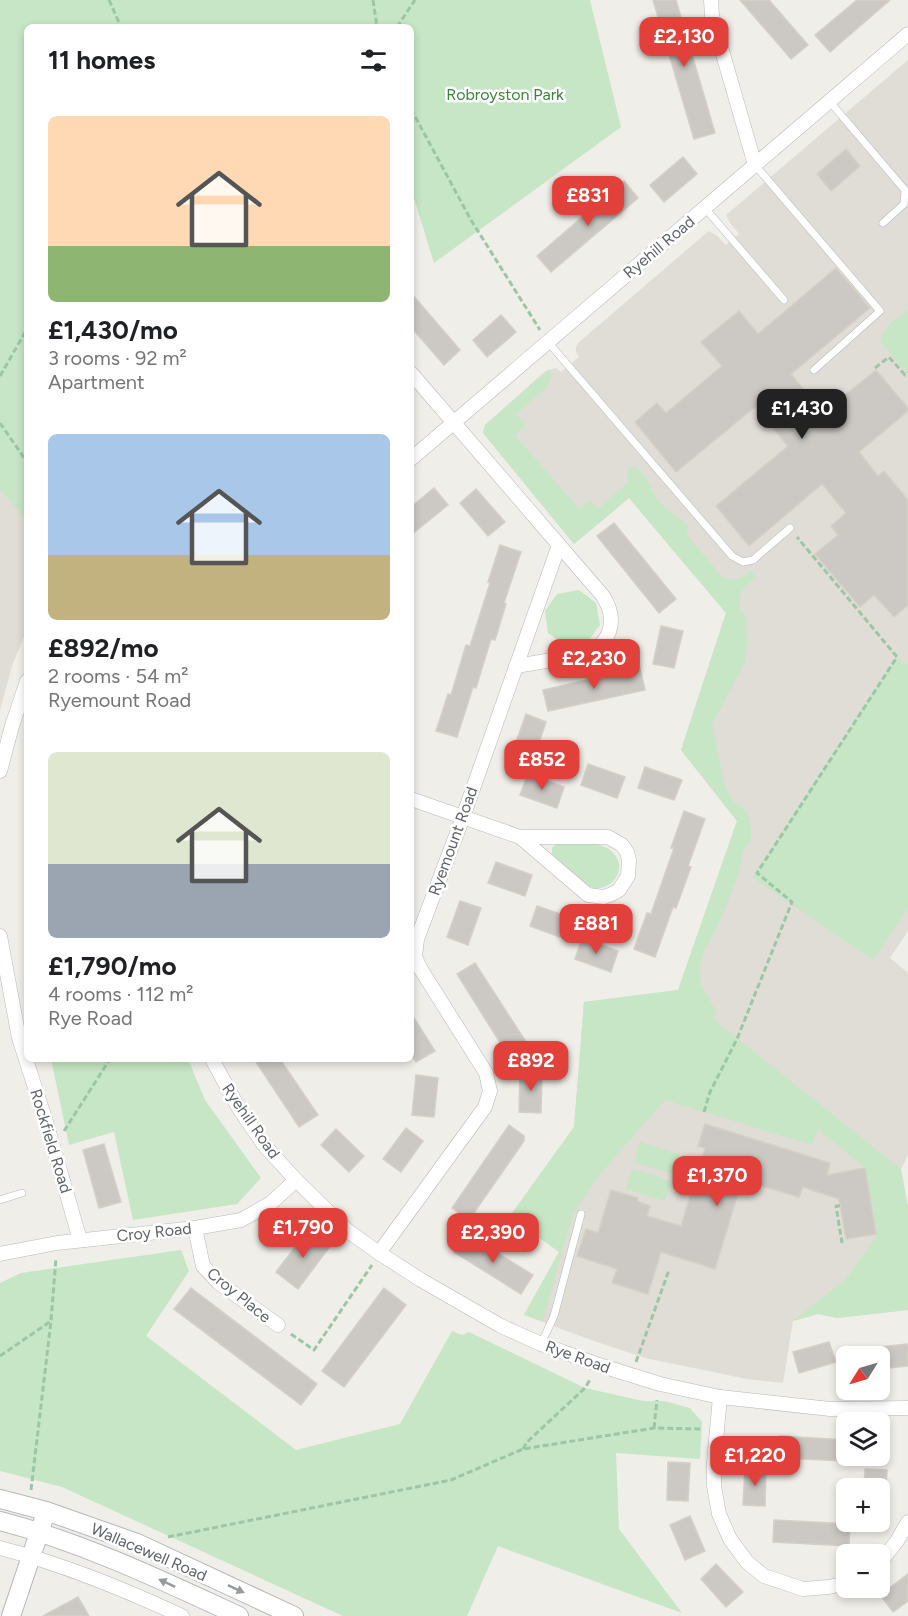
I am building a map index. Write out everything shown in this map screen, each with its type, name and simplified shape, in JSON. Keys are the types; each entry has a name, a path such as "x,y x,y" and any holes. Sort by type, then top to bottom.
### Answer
{"street":[{"path":"711,0 712,16 755,165"},
{"name":"Ryehill Road","path":"414,456 908,34"},
{"path":"414,376 608,604 611,622 609,632 599,647 582,656 516,666"},
{"name":"Ryemount Road","path":"379,1253 485,1107 490,1091 486,1073 420,968 415,957 417,939 463,817 559,545"},
{"path":"0,771 24,690"},
{"path":"12,726 24,728"},
{"path":"414,800 520,837 608,837 622,845 627,852 629,860 625,884 604,897 588,895 520,837"},
{"name":"Rockfield Road","path":"0,936 23,1037"},
{"name":"Rockfield Road","path":"30,1062 80,1240"},
{"name":"Ryehill Road","path":"214,1062 238,1107 264,1145 296,1180"},
{"name":"Rye Road","path":"296,1180 348,1231 379,1253 465,1306 541,1344 660,1384 720,1397 830,1409 908,1408"},
{"name":"Croy Road","path":"0,1254 57,1243 195,1228 241,1220 271,1203 296,1180"},
{"name":"Croy Place","path":"195,1228 203,1266 219,1283 278,1325"},
{"path":"720,1397 714,1486 719,1514 730,1539 747,1562 764,1576 803,1589 836,1585"},
{"name":"Wallacewell Road","path":"0,1499 37,1509 137,1544 294,1616"},
{"path":"11,1616 41,1532 37,1509"},
{"name":"Wallacewell Road","path":"0,1521 41,1532 129,1565 239,1616"},
{"path":"890,1551 908,1522"},
{"path":"0,1548 33,1556 126,1591 182,1616"}],"lane":[{"path":"830,102 904,190 904,204 883,223"},
{"path":"755,165 880,311 814,370"},
{"path":"705,208 784,300"},
{"path":"548,342 732,556 743,562 753,560 790,528"},
{"path":"0,1200 22,1193"},
{"path":"541,1344 554,1316 581,1214"}],"path":[{"path":"109,0 120,24"},
{"path":"373,0 377,24"},
{"path":"399,24 415,0"},
{"path":"414,115 471,220 548,342"},
{"path":"0,376 24,334"},
{"path":"875,368 889,357 905,375 908,372"},
{"path":"0,423 24,458"},
{"path":"704,1112 710,1092 737,1039 792,902 757,873 897,657 790,528"},
{"path":"54,1147 108,1062"},
{"path":"840,1206 836,1206 842,1243"},
{"path":"37,1509 57,1243"},
{"path":"278,1325 314,1350 379,1253"},
{"path":"632,1375 669,1270"},
{"path":"0,1356 51,1321"},
{"path":"523,1449 527,1442 585,1388 599,1365"},
{"path":"654,1428 660,1384"},
{"path":"137,1544 451,1480 523,1449 654,1428 718,1430"}],"shaded area":[{"path":"908,60 908,931 890,958 908,973 908,1155 901,1169 908,1208 908,1310 837,1318 818,1314 793,1321 783,1383 747,1379 645,1358 524,1315 559,1252 510,1216 574,1127 584,1002 678,990 737,821 681,750 726,613 629,498 574,544 483,433 485,425 543,373 556,368 561,372 579,357 576,352 578,343 709,231 726,245 739,234 726,215"},
{"path":"0,483 24,512 24,636 12,666 0,710"}],"green space":[{"name":"Robroyston Park","path":"0,0 590,0 621,127 434,263 414,199 414,24 24,24 24,518 0,489"},
{"path":"908,310 908,368 905,371 880,338 891,323"},
{"path":"548,370 552,376 547,387 516,414 526,425 515,435 579,509 590,500 598,509 628,482 627,469 635,466 646,477 659,501 688,526 687,535 722,577 737,580 751,571 756,578 744,589 740,600 740,611 746,617 745,662 712,724 725,787 734,802 747,811 751,825 751,841 743,852 739,874 720,921 705,948 699,969 702,987 716,1011 713,1019 901,1169 908,1208 908,1310 837,1318 818,1314 793,1321 846,1279 875,1238 865,1168 818,1129 812,1145 665,1100 601,1173 573,1214 543,1321 524,1315 559,1252 510,1216 574,1127 584,1002 678,990 737,821 681,750 726,613 629,498 574,544 483,433 485,425"},
{"path":"579,590 596,603 600,625 587,642 566,646 548,633 545,611 557,594"},
{"path":"896,657 908,665 908,908 873,960 752,877"},
{"path":"589,842 609,849 617,858 619,865 615,879 602,888 584,885 552,854 552,848 556,844"},
{"path":"52,1062 189,1062 205,1100 261,1178 237,1204 133,1220 114,1132 69,1145"},
{"path":"640,1142 679,1154 673,1174 634,1162"},
{"path":"632,1169 671,1181 665,1201 626,1189"},
{"path":"181,1250 189,1271 146,1336 296,1450 400,1424 452,1331 462,1335 469,1332 585,1388 643,1401 664,1401 690,1408 702,1422 700,1459 616,1453 619,1529 682,1613 498,1546 467,1616 343,1616 62,1487 0,1471 0,1283 21,1273"}],"building":[{"path":"653,0 676,0 715,133 694,139"},
{"path":"740,0 769,0 808,45 791,59"},
{"path":"857,0 890,0 830,52 815,35"},
{"path":"846,149 860,166 831,191 817,174"},
{"path":"683,157 697,174 664,202 650,185"},
{"path":"624,181 638,198 551,272 537,256"},
{"path":"836,268 870,308 791,374 823,413 876,370 908,408 908,411 859,452 878,476 884,471 908,500 908,605 894,617 874,595 860,607 815,554 838,535 831,526 846,513 822,484 749,546 716,506 788,446 755,407 676,472 635,422 657,403 666,413 722,366 701,342 739,311 758,334"},
{"path":"414,296 460,350 444,365 414,330"},
{"path":"501,315 516,332 487,357 473,340"},
{"path":"434,488 448,505 414,533 414,505"},
{"path":"476,489 505,522 488,536 460,503"},
{"path":"614,523 676,599 659,613 597,536"},
{"path":"500,545 521,552 504,603 506,604 495,640 491,639 476,688 473,687 457,737 436,731 448,694 451,695 466,645 470,646"},
{"path":"661,626 683,631 674,668 653,664"},
{"path":"640,668 645,690 548,711 543,690"},
{"path":"526,714 546,722 532,763 511,756"},
{"path":"588,764 625,777 617,798 581,785"},
{"path":"645,767 682,780 674,800 638,788"},
{"path":"528,774 564,787 557,808 520,795"},
{"path":"684,811 705,819 688,866 691,867 676,908 673,907 655,957 634,949 647,913 651,914"},
{"path":"496,862 532,875 525,896 488,883"},
{"path":"460,901 481,908 468,945 447,937"},
{"path":"537,906 578,920 571,941 530,926"},
{"path":"582,938 618,951 611,972 575,959"},
{"path":"475,963 528,1045 509,1057 457,974"},
{"path":"414,1018 435,1051 416,1062 414,1059"},
{"path":"256,1062 282,1062 318,1115 299,1127"},
{"path":"520,1072 542,1072 541,1113 519,1112"},
{"path":"416,1075 438,1078 434,1117 412,1115"},
{"path":"705,1124 830,1163 827,1175 865,1168 876,1234 846,1239 839,1199 803,1187 799,1197 742,1180 715,1269 661,1252 648,1294 612,1283 617,1269 577,1256 586,1229 598,1233 611,1190 638,1198 637,1201 650,1206 647,1216 681,1226 705,1148 698,1146"},
{"path":"509,1125 524,1136 524,1141 469,1220 452,1208"},
{"path":"406,1128 423,1141 401,1172 383,1159"},
{"path":"336,1129 364,1156 349,1172 321,1145"},
{"path":"104,1144 121,1202 99,1208 83,1150"},
{"path":"309,1229 331,1245 298,1289 276,1272"},
{"path":"465,1233 533,1275 521,1294 454,1252"},
{"path":"191,1288 317,1384 301,1405 174,1309"},
{"path":"384,1288 406,1305 344,1387 322,1371"},
{"path":"829,1342 836,1362 799,1373 793,1352"},
{"path":"908,1344 908,1366 890,1368 889,1346"},
{"path":"780,1436 836,1439 836,1461 779,1458"},
{"path":"668,1462 690,1463 688,1501 667,1500"},
{"path":"745,1467 766,1468 765,1506 743,1505"},
{"path":"865,1469 887,1470 887,1478 865,1478"},
{"path":"690,1516 705,1551 685,1560 670,1525"},
{"path":"774,1520 836,1523 836,1532 850,1532 849,1544 773,1542"},
{"path":"716,1564 743,1592 726,1607 701,1579"},
{"path":"908,1574 908,1601 893,1612 882,1598 890,1598 890,1588"},
{"path":"78,1597 89,1616 43,1616"}]}
